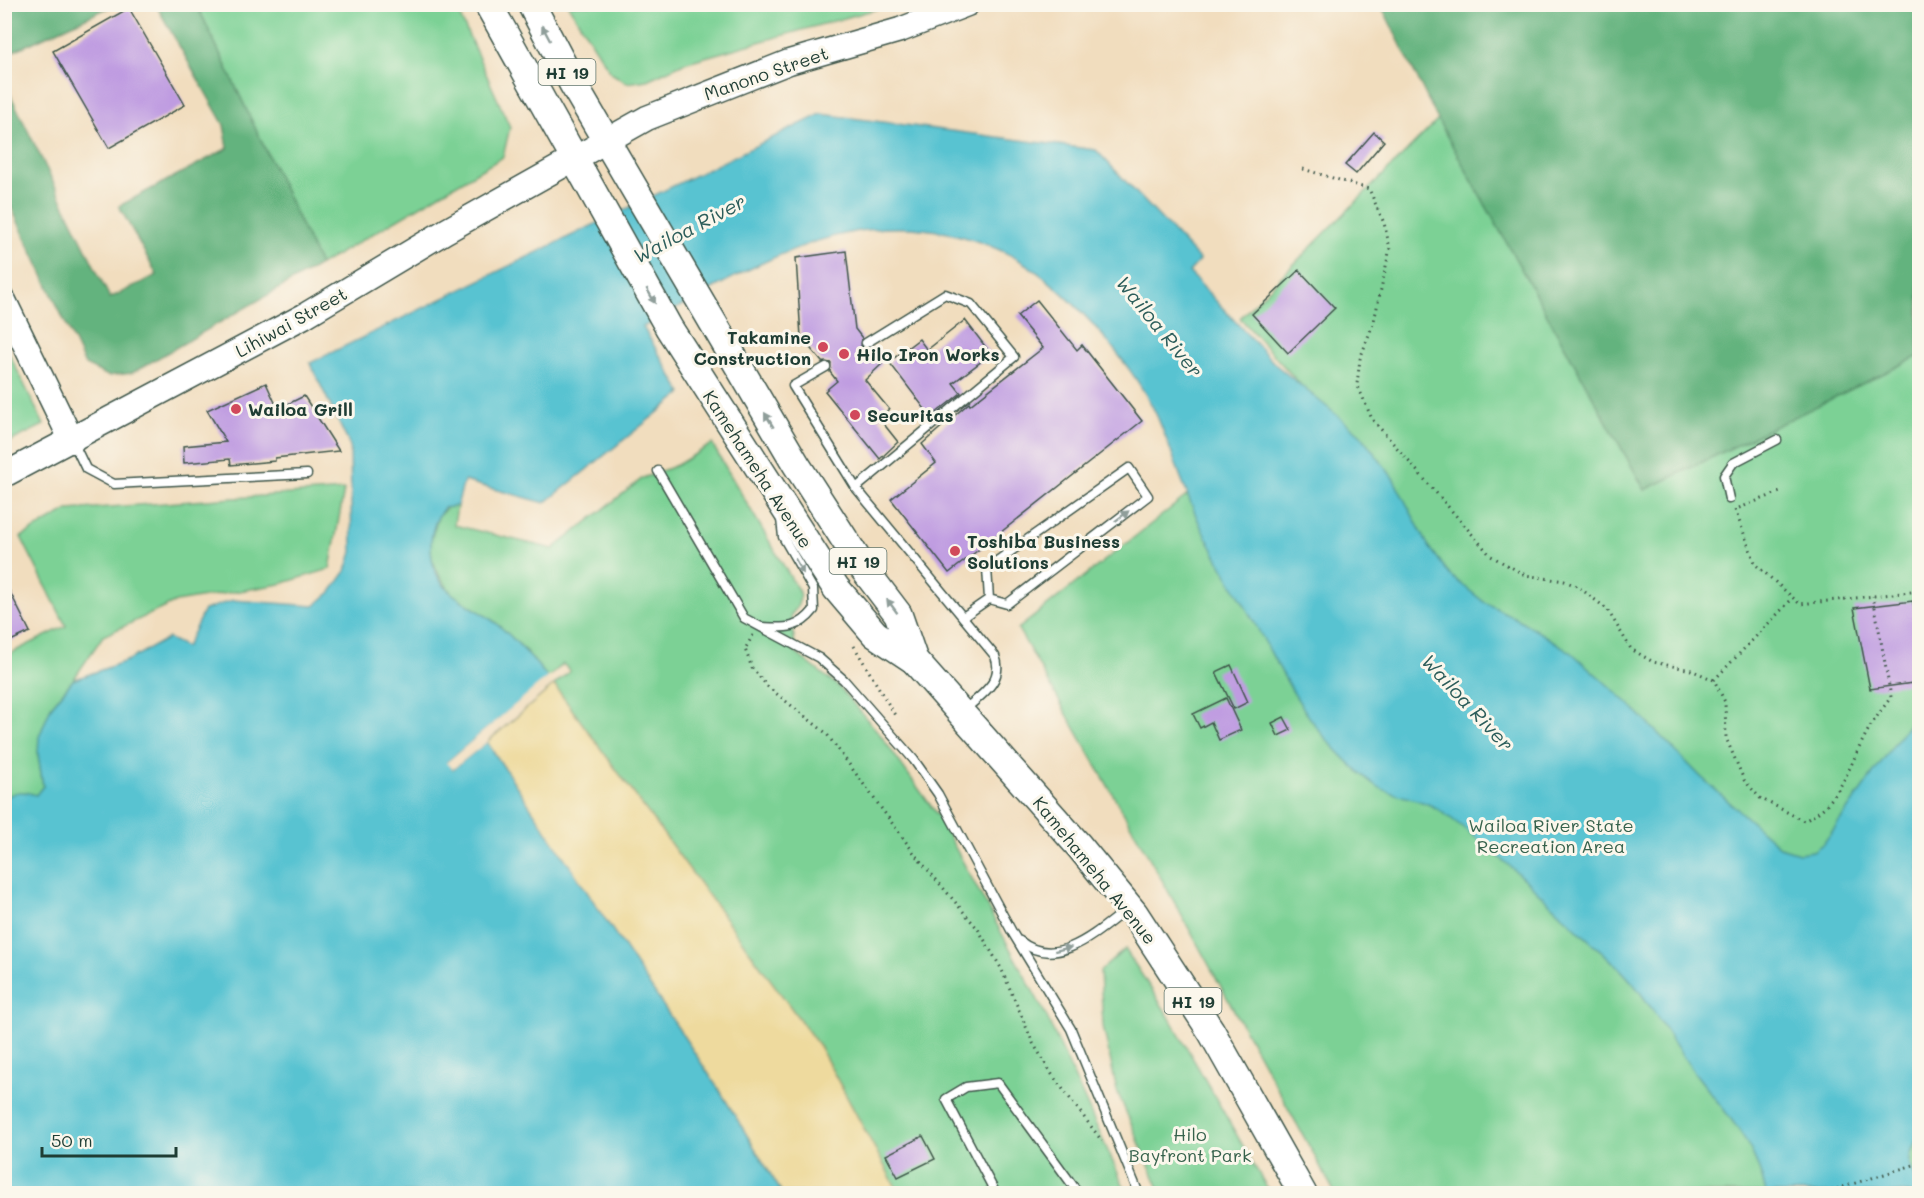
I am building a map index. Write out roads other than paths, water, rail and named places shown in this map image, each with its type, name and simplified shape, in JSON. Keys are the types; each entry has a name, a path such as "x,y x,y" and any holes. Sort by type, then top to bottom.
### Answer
{"main road":[{"name":"Kamehameha Avenue","path":"488,4 669,328 780,501 854,610 875,634 914,660 1078,846 1129,908 1192,999 1303,1194"},
{"name":"Kamehameha Avenue","path":"531,4 631,183 796,464 863,568 898,614 914,660"}],"street":[{"name":"Manono Street","path":"572,158 647,118 729,83 789,62 900,30 967,4"},
{"name":"Lihiwai Street","path":"4,475 72,441 304,316 572,158"},
{"path":"4,301 72,441"}],"lane":[{"path":"855,488 1014,357 971,304 945,294 866,343"},
{"path":"825,366 793,386 855,488 995,656 999,673 995,681 960,714"},
{"path":"1730,499 1724,476 1733,463 1777,440"},
{"path":"72,441 86,469 114,484 307,474"},
{"path":"1129,468 1148,496 1007,604 989,599 987,568 1129,468"},
{"path":"658,471 744,618 757,627 819,658 844,680 914,760 938,794 1012,932 1071,1029 1139,1194"},
{"path":"757,627 789,628 805,621 814,610 813,590 783,537 780,501"},
{"path":"963,617 989,599"},
{"path":"1012,932 1033,949 1059,951 1080,944 1129,908"},
{"path":"996,1194 946,1099 966,1087 998,1083 1079,1194"}],"water":[{"name":"Wailoa River","path":"821,114 1096,150 1200,260 1189,272 1276,365 1361,435 1393,478 1428,545 1450,575 1484,602 1521,621 1571,652 1629,704 1701,777 1780,847 1799,853 1813,851 1824,843 1919,709 1920,1134 1910,1155 1910,1162 1919,1193 1766,1193 1761,1174 1746,1141 1684,1058 1639,991 1619,968 1474,836 1429,804 1382,789 1369,781 1322,734 1294,694 1208,541 1157,416 1145,394 1130,370 1091,322 1046,279 1002,251 952,234 904,228 859,231 815,242 772,258 643,327 682,393 545,503 464,481 457,506 444,508 433,529 431,541 434,565 445,587 504,630 548,678 447,762 453,769 487,742 720,1091 782,1193 5,1193 4,799 20,792 36,795 43,786 38,754 39,737 51,707 73,680 129,660 168,638 186,647 204,610 233,600 314,606 331,592 346,571 352,552 350,446 310,363"}],"place":[{"name":"Takamine Construction","path":"823,347"},
{"name":"Hilo Iron Works","path":"844,354"},
{"name":"Wailoa Grill","path":"236,409"},
{"name":"Securitas","path":"855,415"},
{"name":"Toshiba Business Solutions","path":"955,551"}],"park label":[{"name":"Wailoa River State Recreation Area","path":"1551,835"},
{"name":"Hilo Bayfront Park","path":"1190,1144"}]}
